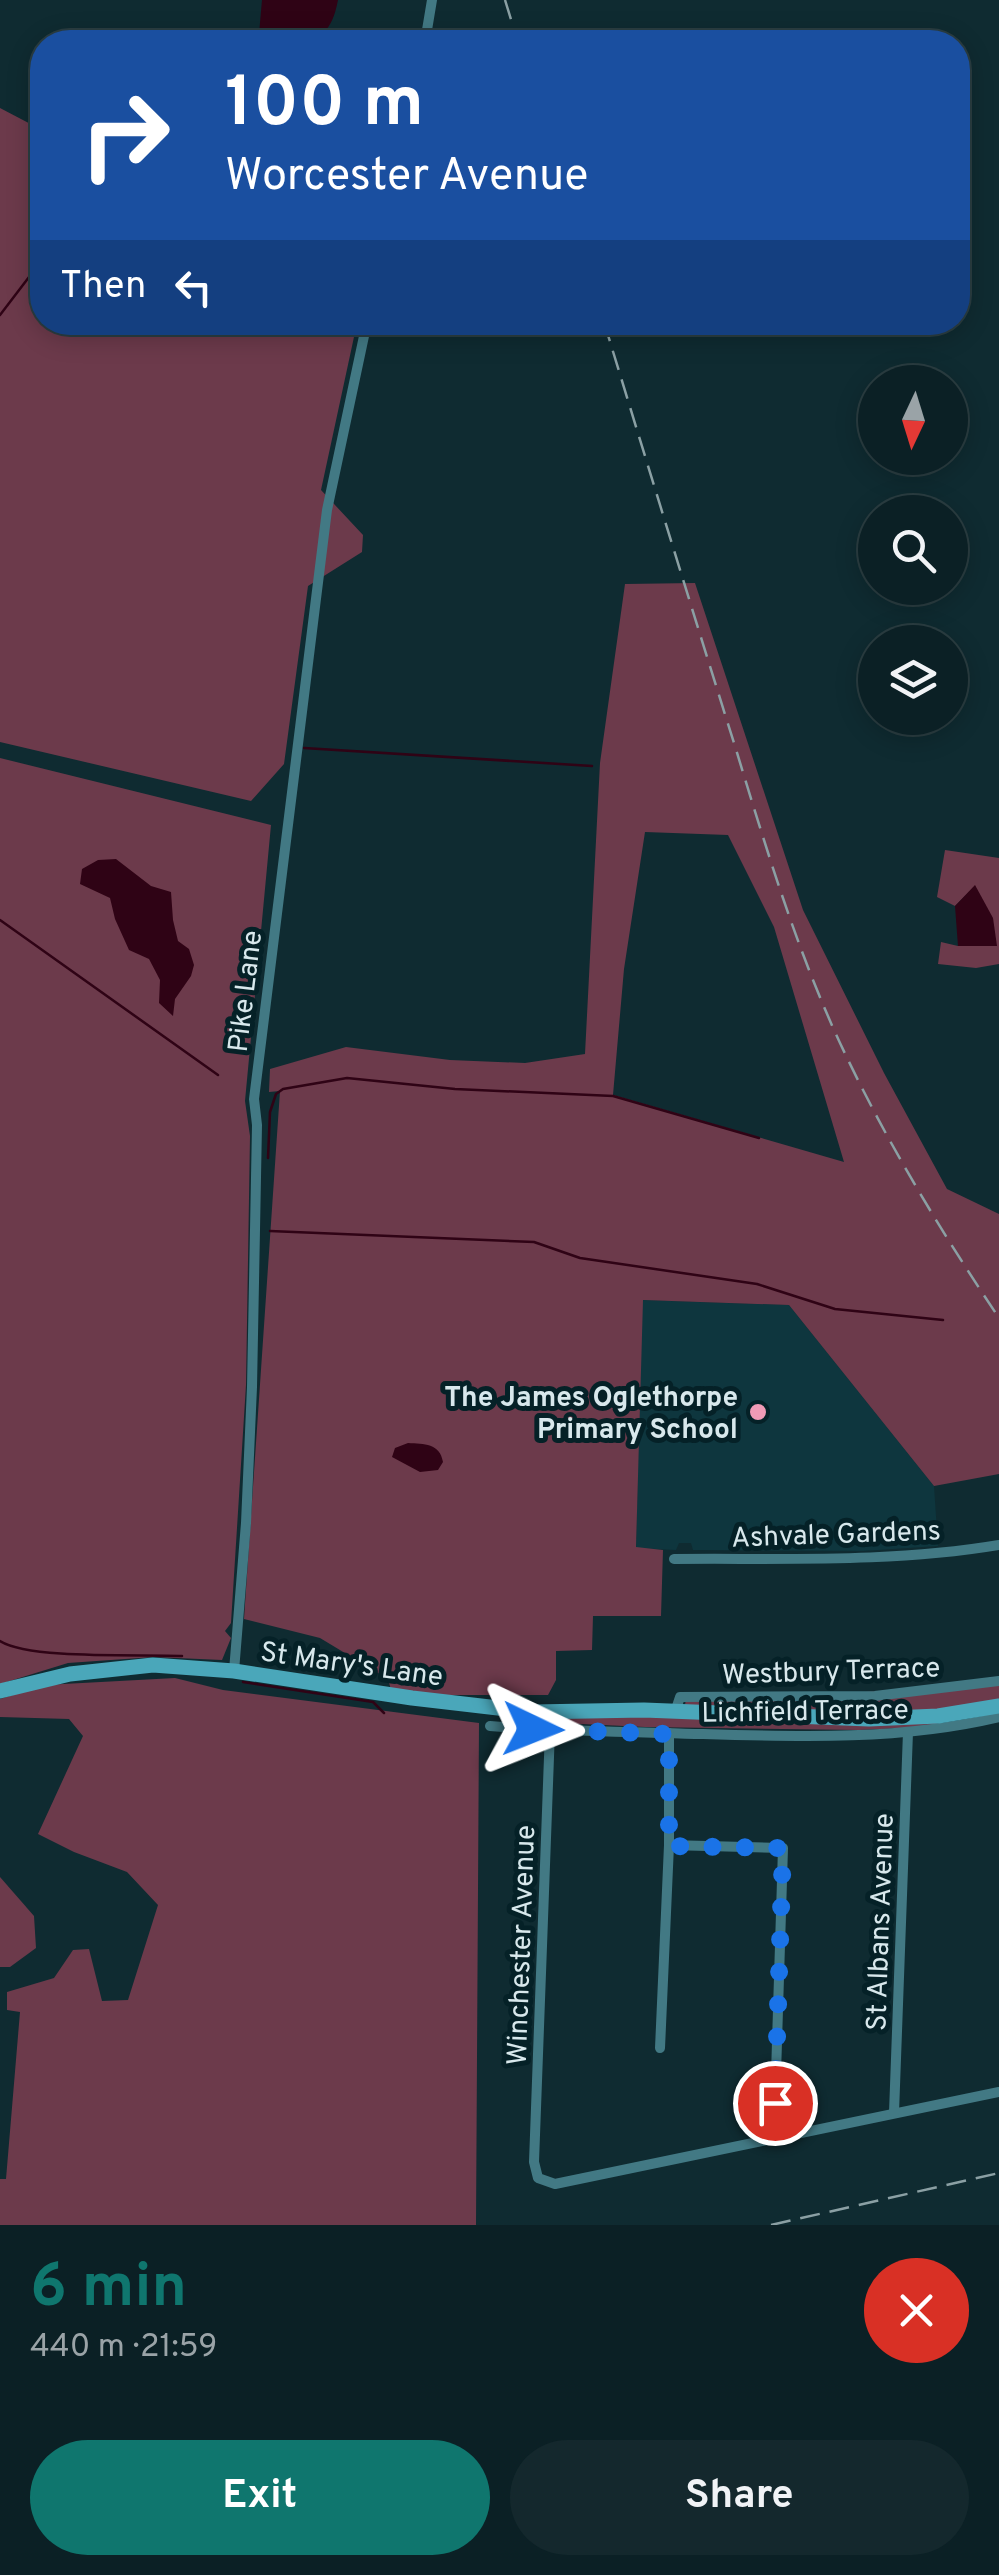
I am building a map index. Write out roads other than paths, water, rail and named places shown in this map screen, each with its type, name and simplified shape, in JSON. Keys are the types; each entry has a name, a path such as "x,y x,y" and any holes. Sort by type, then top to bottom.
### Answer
{"main road":[{"name":"St Mary's Lane","path":"0,1692 70,1674 152,1665 234,1671 533,1720 675,1712 869,1719 938,1716 999,1706"}],"street":[{"path":"427,30 432,0"},
{"name":"Pike Lane","path":"234,1671 252,1386 254,1100 327,510 364,335"},
{"name":"Ashvale Gardens","path":"674,1558 862,1557 959,1552 999,1545"},
{"name":"Westbury Terrace","path":"675,1712 680,1697 875,1696 999,1680"},
{"name":"Lichfield Terrace","path":"490,1726 533,1720 550,1730 771,1736 908,1732 999,1717"},
{"name":"Winchester Avenue","path":"550,1730 534,2162 538,2178 556,2184 774,2140"},
{"name":"St Albans Avenue","path":"894,2113 908,1732"},
{"path":"660,2048 669,1846 669,1734"},
{"path":"669,1846 783,1848 774,2140 999,2092"}],"waterway":[{"path":"0,315 30,276"},
{"path":"304,748 592,766"},
{"path":"0,920 218,1075"},
{"path":"268,1158 270,1112 276,1094 283,1089 347,1078 455,1089 613,1096 759,1138"},
{"path":"270,1231 534,1242 580,1258 757,1284 835,1309 943,1320"},
{"path":"0,1641 60,1654 182,1656"},
{"path":"243,1682 373,1702 384,1713"}],"railway":[{"path":"505,0 514,30"},
{"path":"608,335 769,857 809,969 857,1079 895,1149 999,1318"},
{"path":"771,2225 999,2173"}],"place":[{"name":"The James Oglethorpe Primary School","path":"758,1412"}]}
